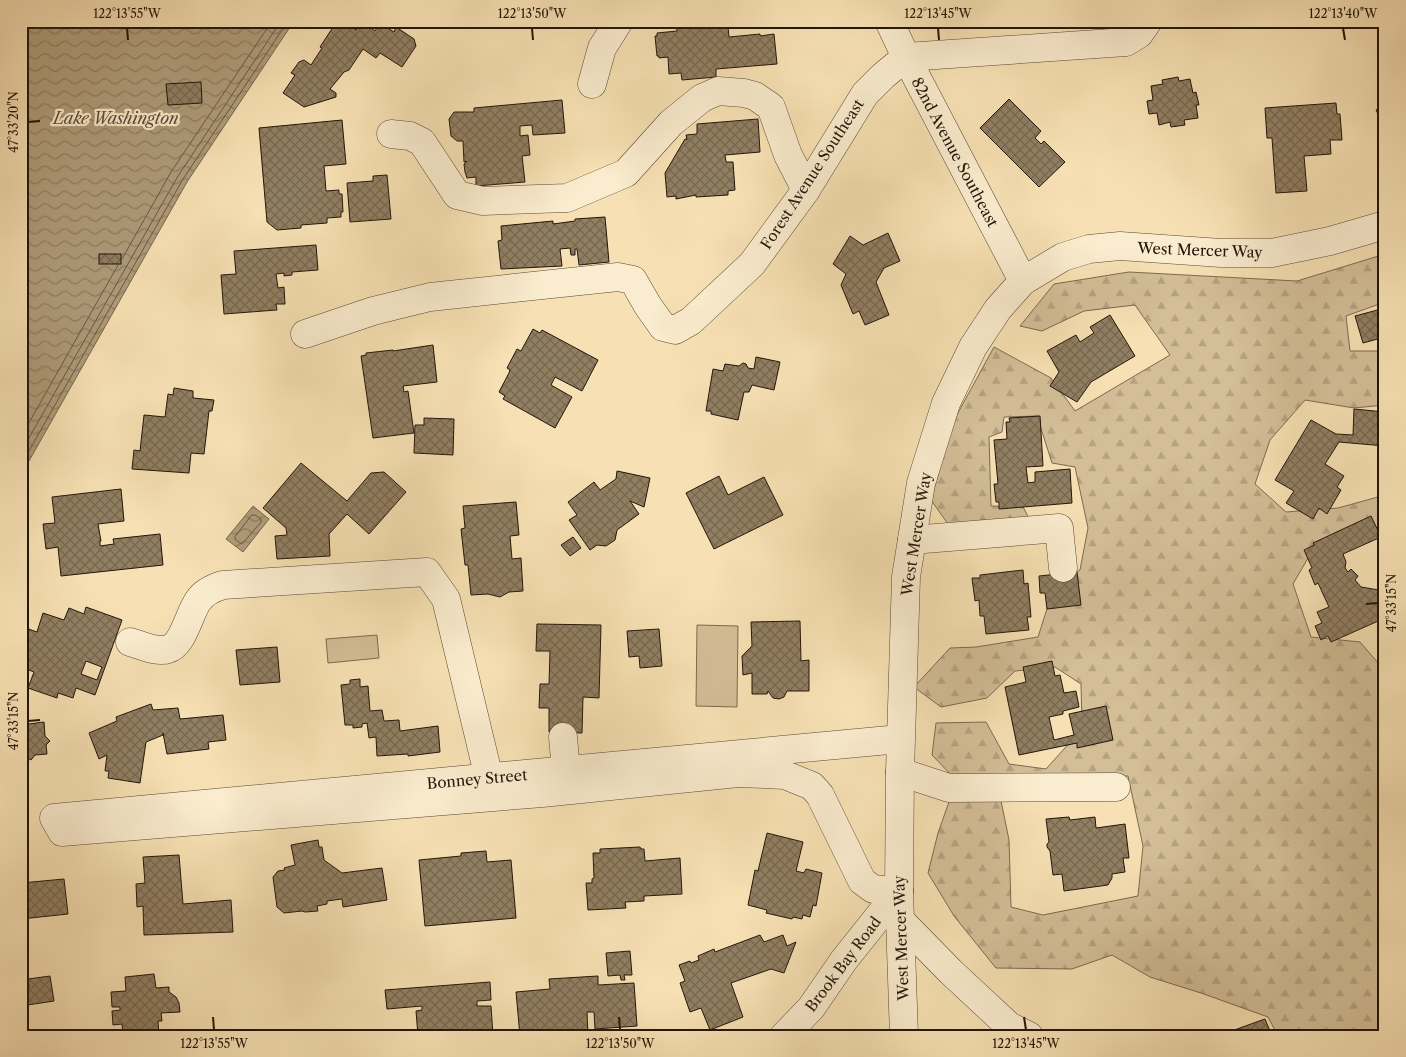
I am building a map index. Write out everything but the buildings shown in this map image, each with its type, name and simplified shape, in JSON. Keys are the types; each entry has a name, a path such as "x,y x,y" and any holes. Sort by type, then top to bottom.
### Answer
{"street":[{"path":"592,84 602,48 619,21"},
{"name":"82nd Avenue Southeast","path":"889,21 1023,281"},
{"path":"906,57 1126,42 1139,34 1148,21"},
{"name":"Forest Avenue Southeast","path":"305,334 373,311 430,298 618,277 633,280 663,327 675,330 691,321 752,264 806,190 865,94 906,57"},
{"path":"391,134 410,136 422,142 457,196 484,201 567,198 626,173 671,123 702,98 718,91 744,93 755,96 771,107 788,155 806,190"},
{"name":"West Mercer Way","path":"904,1036 899,891 900,738 906,577 921,483 946,403 973,347 998,309 1023,281 1063,257 1089,249 1120,246 1221,253 1272,253 1330,241 1385,225"},
{"path":"912,540 1059,528 1063,568"},
{"path":"130,642 154,649 168,650 180,642 184,627 198,600 209,590 223,585 427,572 446,599 489,778"},
{"path":"563,737 566,770"},
{"name":"Bonney Street","path":"899,891 873,889 862,881 820,795 812,786 785,774 738,774 533,794 62,832 54,818 900,738"},
{"path":"900,772 949,788 1116,787"},
{"name":"Brook Bay Road","path":"784,1036 811,1008 844,960 899,891"},
{"path":"899,919 1008,1026 1029,1036"}],"green space":[{"path":"1385,254 1385,302 1346,316 1350,351 1385,351 1385,405 1354,408 1305,400 1270,440 1255,484 1286,512 1338,508 1385,495 1385,525 1315,546 1293,584 1311,637 1360,642 1385,671 1385,826 1382,832 1385,835 1385,1036 1278,1036 1268,1017 1150,977 1112,955 1072,969 996,968 954,916 928,873 938,833 950,799 1001,801 1009,840 1011,907 1043,915 1138,896 1143,846 1128,776 956,780 932,755 936,723 986,722 1009,764 1046,769 1082,729 1081,684 1055,667 1015,671 987,698 941,707 914,687 950,648 976,647 1038,637 1055,584 1080,570 1088,528 1075,467 1052,463 1037,416 1004,417 1002,432 989,437 991,506 1023,507 1030,520 948,524 931,500 953,422 994,347 1051,378 1075,411 1170,355 1135,305 1084,311 1042,331 1020,326 1054,284 1129,272 1297,281"},
{"path":"697,625 738,626 737,707 696,706"},
{"path":"377,635 379,658 328,663 326,639"}],"water":[{"name":"Lake Washington","path":"21,21 294,21 187,182 21,475"},
{"path":"253,506 269,519 243,552 226,539"}]}
